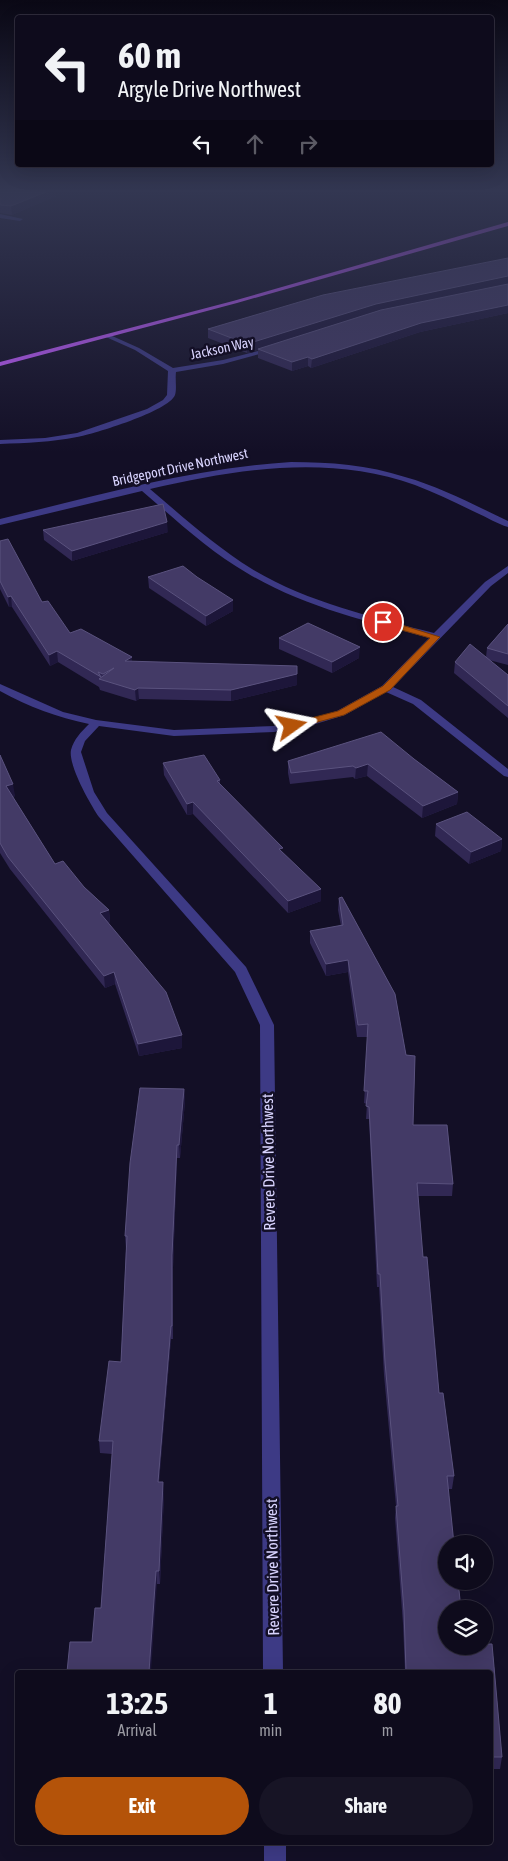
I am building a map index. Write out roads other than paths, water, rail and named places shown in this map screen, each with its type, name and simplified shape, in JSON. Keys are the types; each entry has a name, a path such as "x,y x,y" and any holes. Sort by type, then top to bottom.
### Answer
{"main road":[{"path":"0,364 312,279"}],"street":[{"path":"0,442 45,440 78,435 150,411 166,402 171,395 172,370 137,349 108,336"},
{"name":"Jackson Way","path":"172,370 233,362 278,347"},
{"name":"Bridgeport Drive Northwest","path":"0,522 213,472 251,466 300,464 348,467 386,474 420,484 508,524"},
{"path":"143,488 228,556 265,580 330,607 436,637"},
{"path":"0,687 24,700 59,714 96,724 174,733 274,729 309,723 341,713 386,688 488,584 508,569"},
{"path":"386,688 417,702 508,774"},
{"name":"Revere Drive Northwest","path":"96,724 80,740 76,752 88,792 104,815 241,970 267,1025 273,1670"},
{"path":"275,1845 275,1861"}]}
